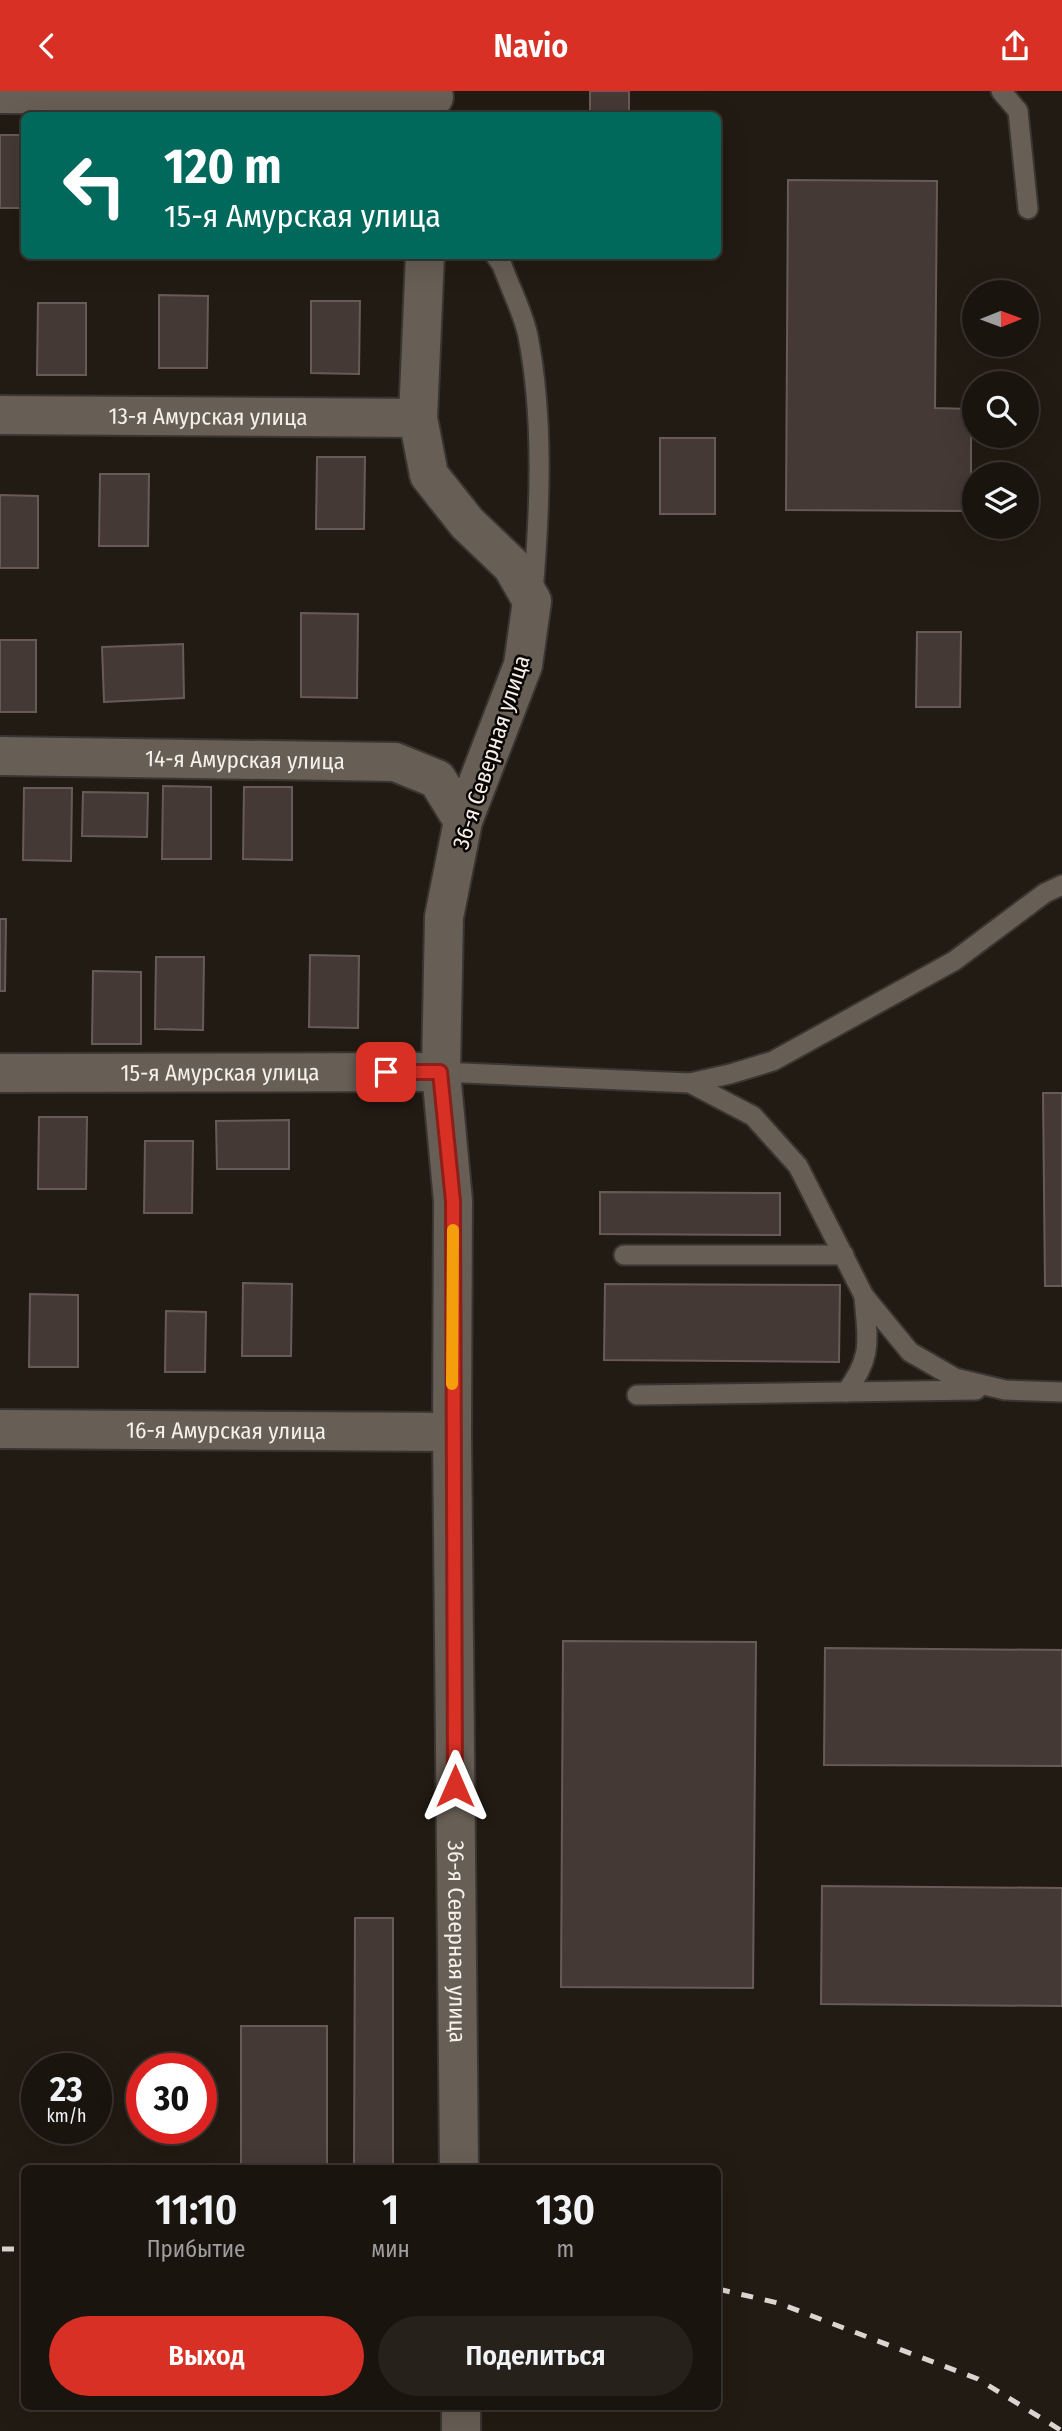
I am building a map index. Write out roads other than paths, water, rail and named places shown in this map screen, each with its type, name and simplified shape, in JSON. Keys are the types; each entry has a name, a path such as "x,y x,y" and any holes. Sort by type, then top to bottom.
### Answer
{"street":[{"path":"0,94 433,101"},
{"path":"425,259 418,418 429,475 467,523 512,566 532,601"},
{"name":"13-я Амурская улица","path":"0,415 418,418"},
{"name":"36-я Северная улица","path":"458,2165 452,1432 453,1201 440,1072 444,917 463,821 523,664 532,601"},
{"name":"14-я Амурская улица","path":"0,756 395,762 437,779 463,821"},
{"name":"15-я Амурская улица","path":"0,1073 440,1072"},
{"name":"16-я Амурская улица","path":"0,1429 452,1432"},
{"path":"461,2410 461,2431"}],"lane":[{"path":"1001,91 1017,111 1028,209"},
{"path":"498,259 527,334 536,408 538,537 532,601"},
{"path":"440,1072 690,1083 730,1074 772,1061 954,961 1045,893 1062,885"},
{"path":"690,1083 753,1115 798,1166 864,1296 910,1352 955,1378 1005,1390"},
{"path":"624,1255 844,1255"},
{"path":"845,1392 858,1376 867,1352 864,1296"},
{"path":"636,1395 1005,1390 1062,1392"}],"railway":[{"path":"2,2249 21,2249"},
{"path":"721,2290 778,2303 978,2379 1062,2431"}]}
